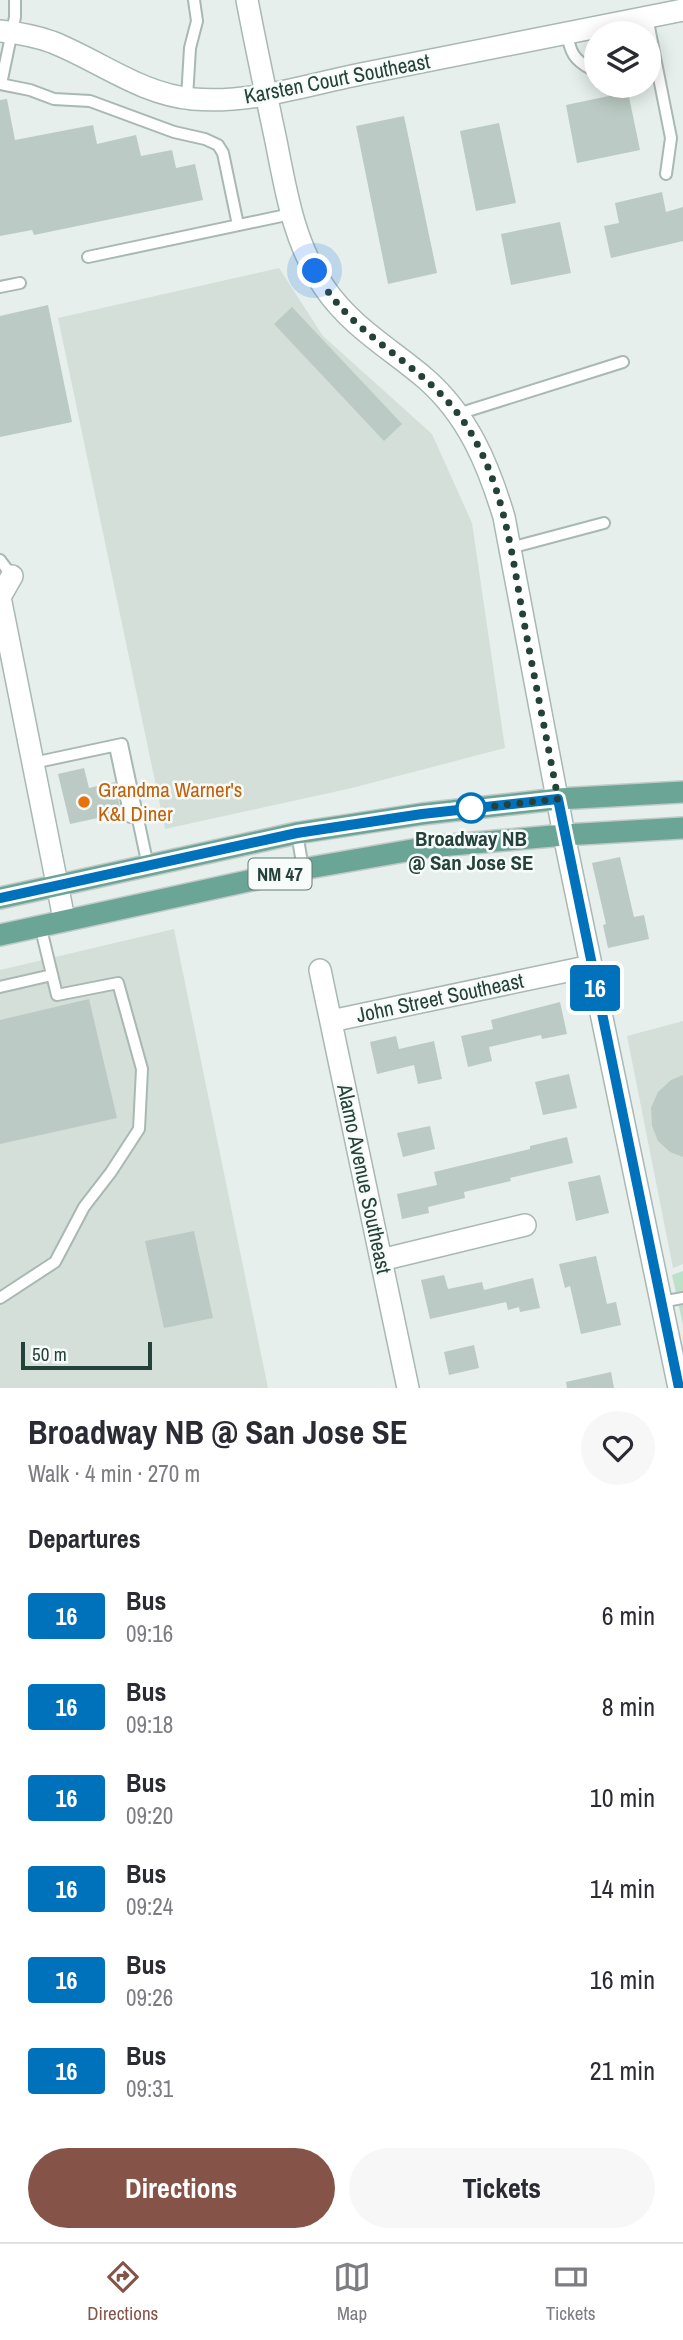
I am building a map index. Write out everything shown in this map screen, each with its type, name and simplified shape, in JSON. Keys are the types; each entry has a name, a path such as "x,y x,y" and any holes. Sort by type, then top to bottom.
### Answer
{"main road":[{"name":"NM 47","path":"0,898 297,833 422,814 558,799 683,792"},
{"name":"NM 47","path":"0,934 303,869 429,847 683,828"}],"street":[{"path":"247,0 291,214 307,256 341,310 427,380 458,414 488,467 504,517 564,835 661,1302 676,1344 679,1388"},
{"name":"Karsten Court Southeast","path":"6,32 27,34 50,41 131,83 164,94 187,98 245,99 683,10"},
{"path":"6,568 0,597 64,919"},
{"name":"John Street Southeast","path":"331,1021 591,965"},
{"name":"Alamo Avenue Southeast","path":"320,970 408,1388"},
{"path":"381,1261 525,1225"}],"lane":[{"path":"15,0 6,32 1,84 30,90 54,99 90,101 218,145 223,153 239,225"},
{"path":"187,98 190,48 197,21 194,0"},
{"path":"647,17 648,21"},
{"path":"567,33 570,52 584,66"},
{"path":"661,95 671,138 666,174"},
{"path":"88,257 291,214"},
{"path":"0,287 20,283"},
{"path":"458,414 623,362"},
{"path":"510,548 604,523"},
{"path":"33,763 122,744 148,866"},
{"path":"297,833 303,869"},
{"path":"0,1298 55,1262 84,1207 111,1172 138,1129 142,1069 118,983 57,995 40,925"},
{"path":"0,987 52,975"},
{"path":"661,1302 683,1298"}],"shaded area":[{"path":"279,268 323,336 432,434 472,523 505,748 352,788 165,829 58,318"},
{"path":"174,929 268,1388 0,1388 0,970"},
{"path":"683,1021 683,1264 673,1268 627,1036"}],"green space":[{"path":"683,1271 683,1325 672,1275"}],"building":[{"path":"599,98 629,98 640,150 577,163 566,105"},
{"path":"7,99 15,140 93,125 97,144 136,135 141,156 172,150 176,168 195,164 203,200 34,235 32,230 0,236 0,100"},
{"path":"404,116 437,273 388,284 356,126"},
{"path":"499,123 516,203 476,211 460,131"},
{"path":"662,192 666,212 683,207 683,241 611,258 604,226 619,223 615,203"},
{"path":"560,222 571,273 511,285 501,234"},
{"path":"48,305 72,422 0,437 0,316"},
{"path":"292,307 402,424 384,441 274,324"},
{"path":"84,768 89,788 115,782 121,813 70,824 58,774"},
{"path":"620,857 634,917 644,915 649,939 608,948 603,925 606,924 592,863"},
{"path":"89,999 117,1118 0,1144 0,1020"},
{"path":"560,1002 567,1034 542,1039 541,1035 489,1047 492,1061 468,1067 461,1036 493,1029 491,1020"},
{"path":"396,1036 399,1049 434,1041 442,1079 418,1084 414,1065 377,1074 370,1042"},
{"path":"569,1074 577,1108 543,1115 535,1082"},
{"path":"683,1075 683,1157 670,1152 658,1141 652,1126 651,1108 658,1092 671,1080"},
{"path":"430,1126 435,1149 403,1157 397,1133"},
{"path":"567,1137 573,1163 464,1192 465,1198 428,1207 429,1213 402,1219 397,1194 437,1185 434,1172 530,1149 530,1146"},
{"path":"600,1175 609,1213 576,1221 568,1182"},
{"path":"194,1231 213,1318 164,1328 145,1241"},
{"path":"596,1256 607,1304 616,1302 621,1325 581,1334 570,1286 565,1288 559,1264"},
{"path":"444,1275 448,1289 482,1282 484,1290 533,1278 540,1308 520,1312 519,1307 508,1310 506,1302 430,1319 421,1280"},
{"path":"474,1345 479,1368 449,1375 444,1352"},
{"path":"611,1372 614,1388 567,1388 566,1382"}],"bus line":[{"name":"16","path":"0,898 297,833 422,814 558,799 679,1388"}],"place":[{"name":"Grandma Warner's K&I Diner","path":"84,802"},
{"name":"Broadway NB @ San Jose SE","path":"471,808"}],"route":[{"path":"315,271 341,310 355,324 442,394 476,442 488,467 504,517 558,799 467,809 471,808"}]}
